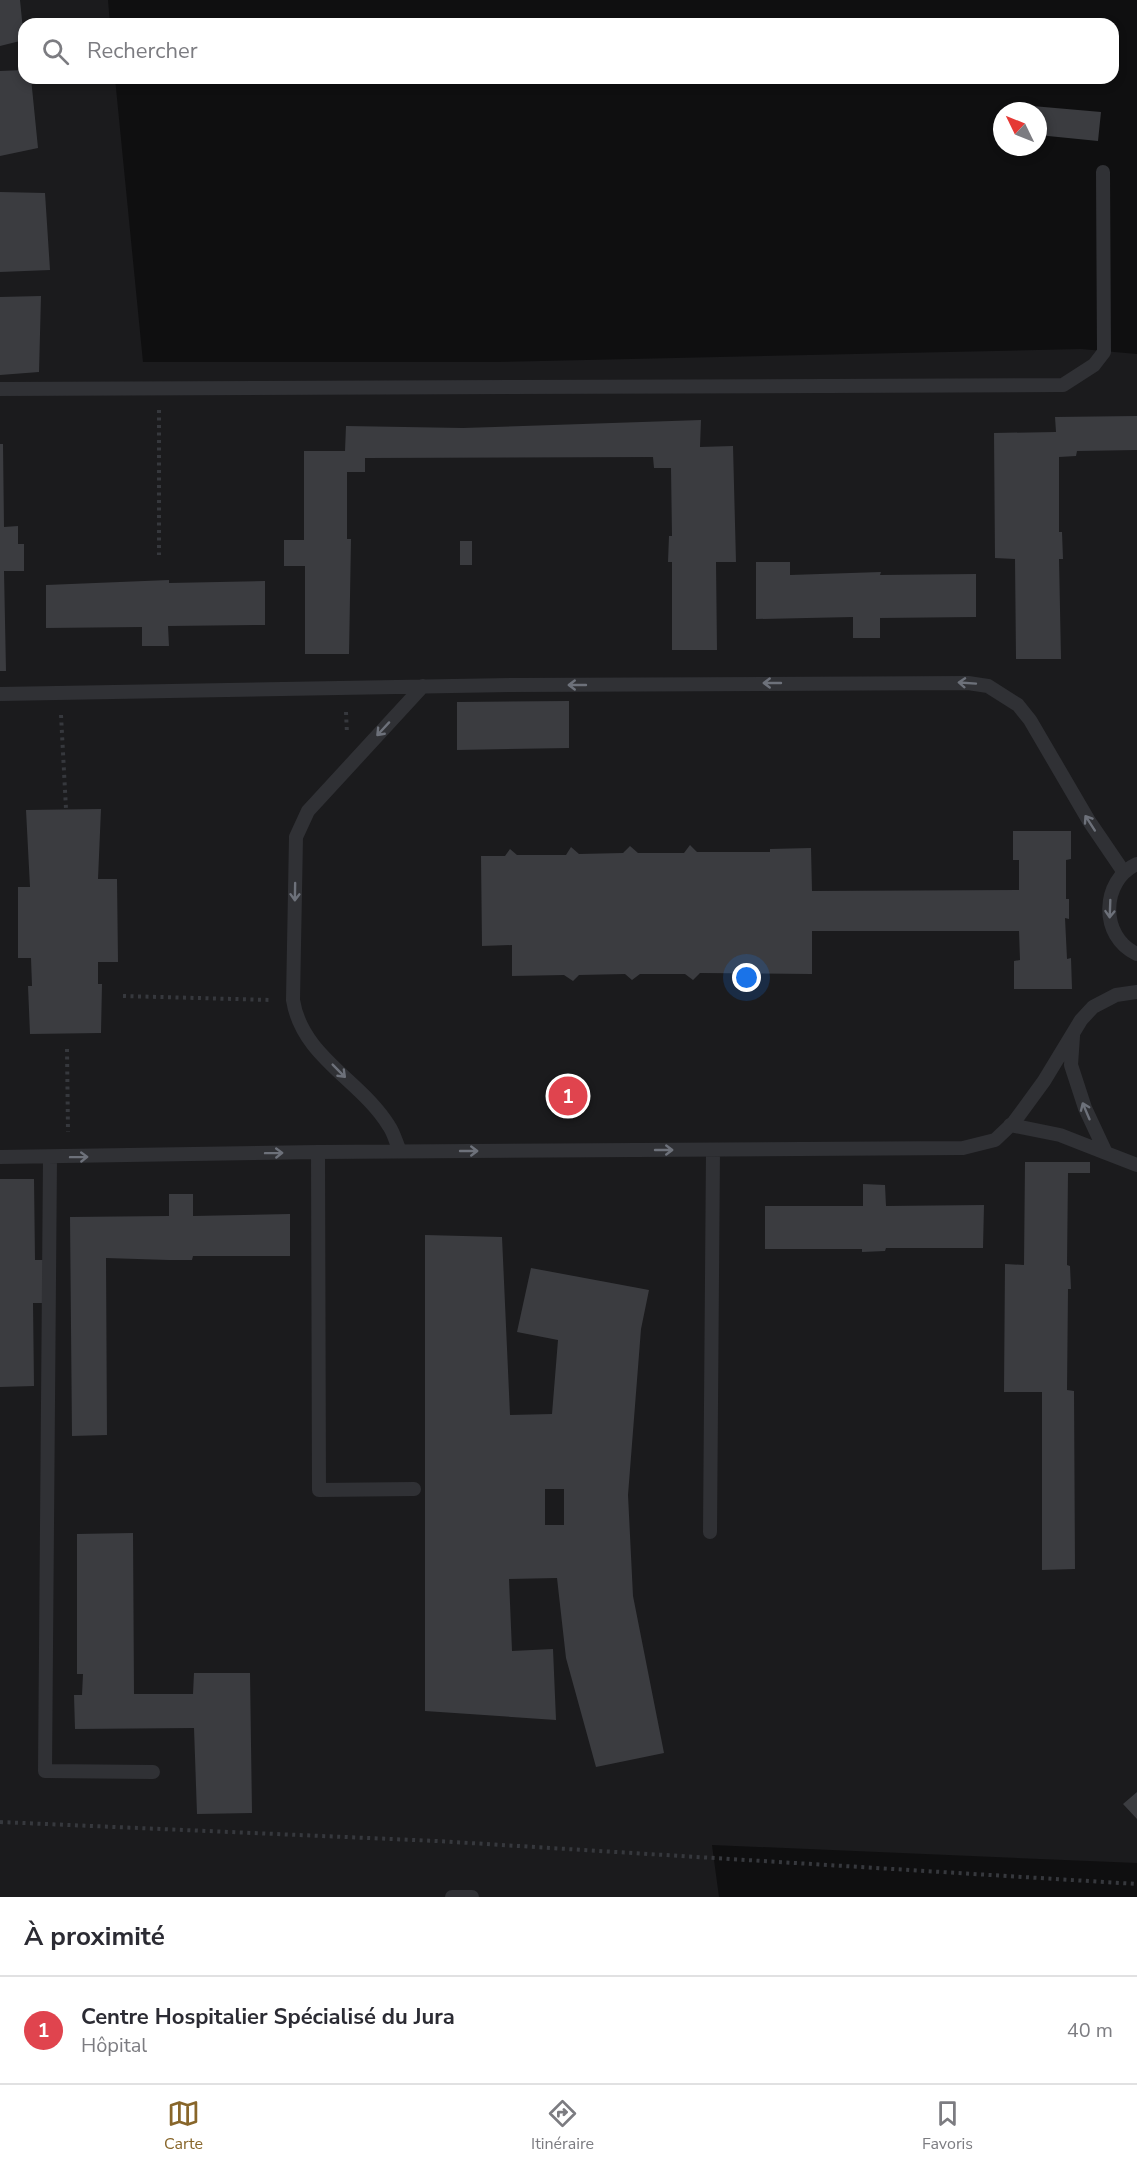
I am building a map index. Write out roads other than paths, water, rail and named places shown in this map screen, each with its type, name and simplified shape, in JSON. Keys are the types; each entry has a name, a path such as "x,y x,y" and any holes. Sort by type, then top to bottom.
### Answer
{"lane":[{"path":"0,389 1063,385 1095,365 1104,352 1103,172"},
{"path":"0,693 423,686 945,683 988,686 1017,705 1030,720 1089,822 1123,871"},
{"path":"400,1151 390,1126 311,1043 296,1018 293,1000 296,837 308,811 423,686"},
{"path":"1137,864 1123,871 1112,891 1108,911 1111,928 1121,942 1137,954"},
{"path":"0,1157 400,1151 963,1148 995,1140 1010,1125 1044,1081 1081,1020 1094,1008 1116,995 1137,992"},
{"path":"1074,1032 1071,1065 1085,1108 1106,1153"},
{"path":"1010,1125 1059,1135 1137,1165"},
{"path":"710,1532 714,1150"},
{"path":"318,1152 319,1490 414,1490"},
{"path":"50,1156 45,1771 153,1772"},
{"path":"452,1897 472,1897"}],"place":[{"name":"Centre Hospitalier Spécialisé du Jura","path":"568,1096"}]}
